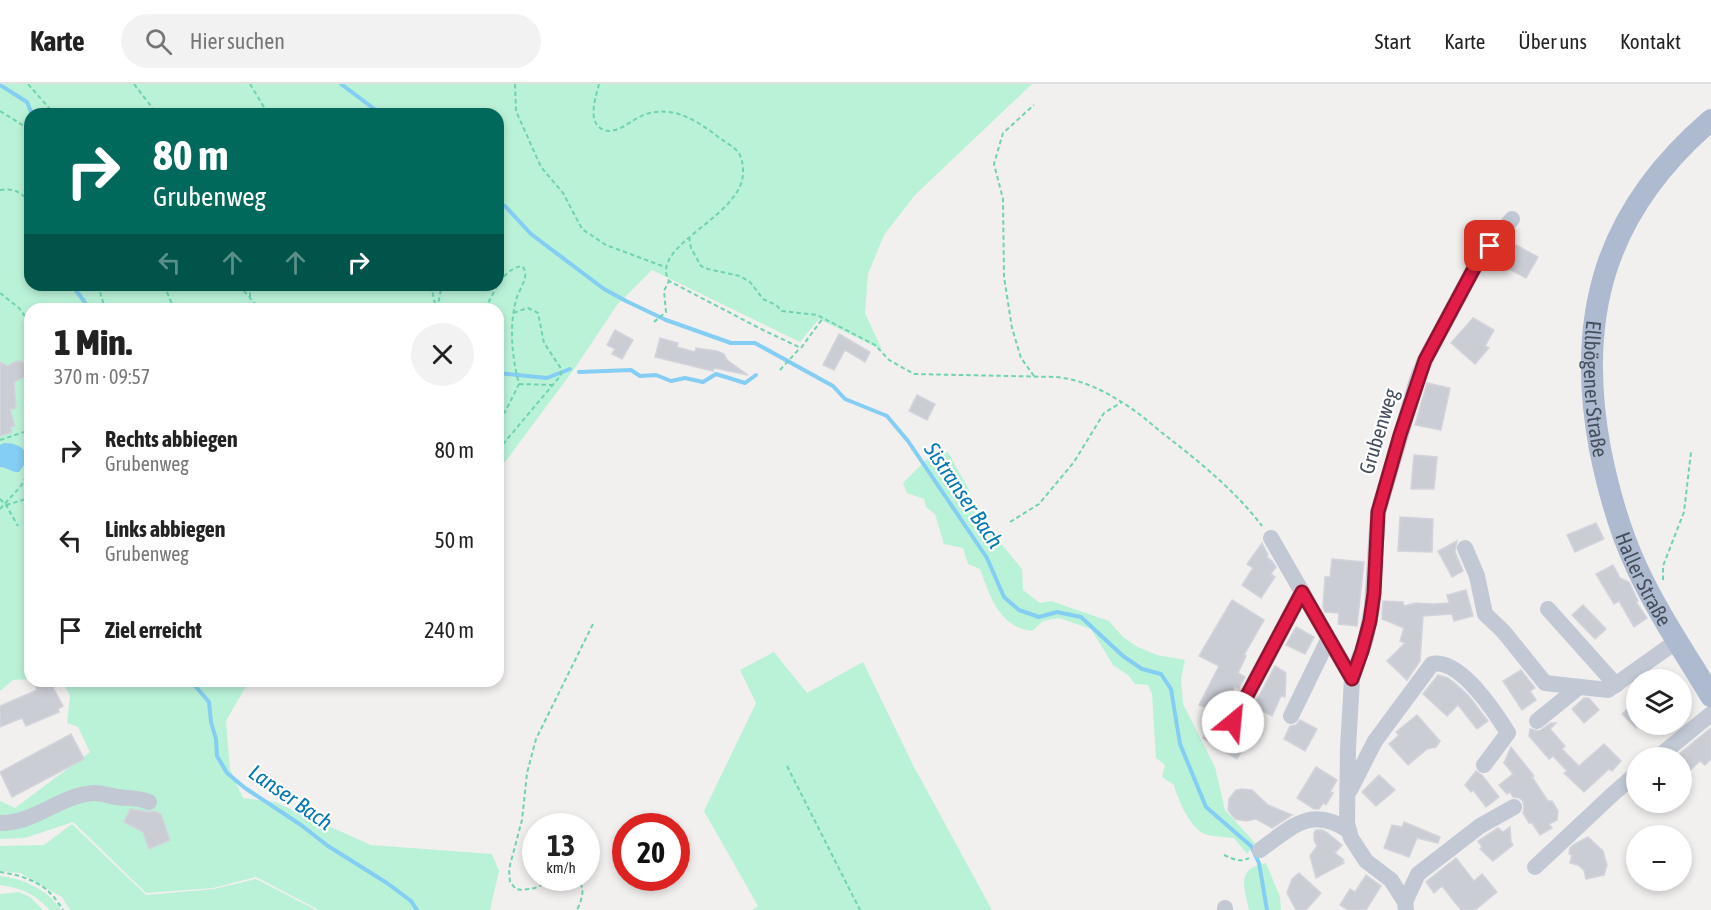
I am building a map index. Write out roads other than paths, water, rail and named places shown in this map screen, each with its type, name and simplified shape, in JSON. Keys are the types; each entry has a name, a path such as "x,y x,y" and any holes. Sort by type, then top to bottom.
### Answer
{"main road":[{"name":"Ellbögener Straße","path":"1617,515 1601,456 1593,397 1591,367 1593,330 1601,284 1615,243 1647,187 1681,147 1711,120"},
{"name":"Haller Straße","path":"1617,515 1636,567 1661,616 1711,696"}],"street":[{"name":"Grubenweg","path":"1406,906 1391,880 1361,855 1349,831 1349,707 1352,679 1364,645 1372,608 1378,512 1417,380 1425,360 1479,259 1512,219"},
{"path":"1271,538 1352,679"},
{"path":"1465,548 1477,576 1485,614 1503,631 1545,682 1608,690 1616,686 1548,609"},
{"path":"1233,722 1302,592"},
{"path":"1291,716 1328,640"},
{"name":"Haller Straße","path":"1616,686 1677,641"},
{"name":"Grubenweg","path":"1348,793 1375,741 1432,664 1447,665 1472,685 1508,733 1484,765"},
{"path":"1537,721 1579,687"},
{"path":"1670,747 1711,714"},
{"path":"1535,867 1626,783"},
{"path":"0,824 20,822 67,801 92,793 138,797 149,802"},
{"name":"Grubenweg","path":"1406,906 1418,874 1479,826 1514,807"},
{"path":"1256,853 1292,828 1311,819 1330,820 1349,831"}],"water":[{"path":"4,443 17,445 24,450 24,464 19,472 0,467 0,445"}],"waterway":[{"name":"Sistranser Bach","path":"341,84 373,108"},
{"name":"Lanser Bach","path":"0,85 27,102 30,108"},
{"name":"Sistranser Bach","path":"504,206 531,234 604,289 666,320 731,343 755,343 833,386 845,399 887,416 908,441 987,558 1004,597 1019,610 1039,617 1057,612 1081,617 1123,656 1142,669 1161,674 1171,689 1180,744 1206,807 1251,846 1259,863 1267,910"},
{"name":"Lanser Bach","path":"76,291 85,303"},
{"path":"504,374 547,378 570,369"},
{"path":"579,372 631,370 640,376 656,375 671,381 685,378 703,382 716,374 745,383 756,375"},
{"name":"Lanser Bach","path":"196,687 209,702 217,756 227,773 328,846 387,883 411,901 417,910"}]}
